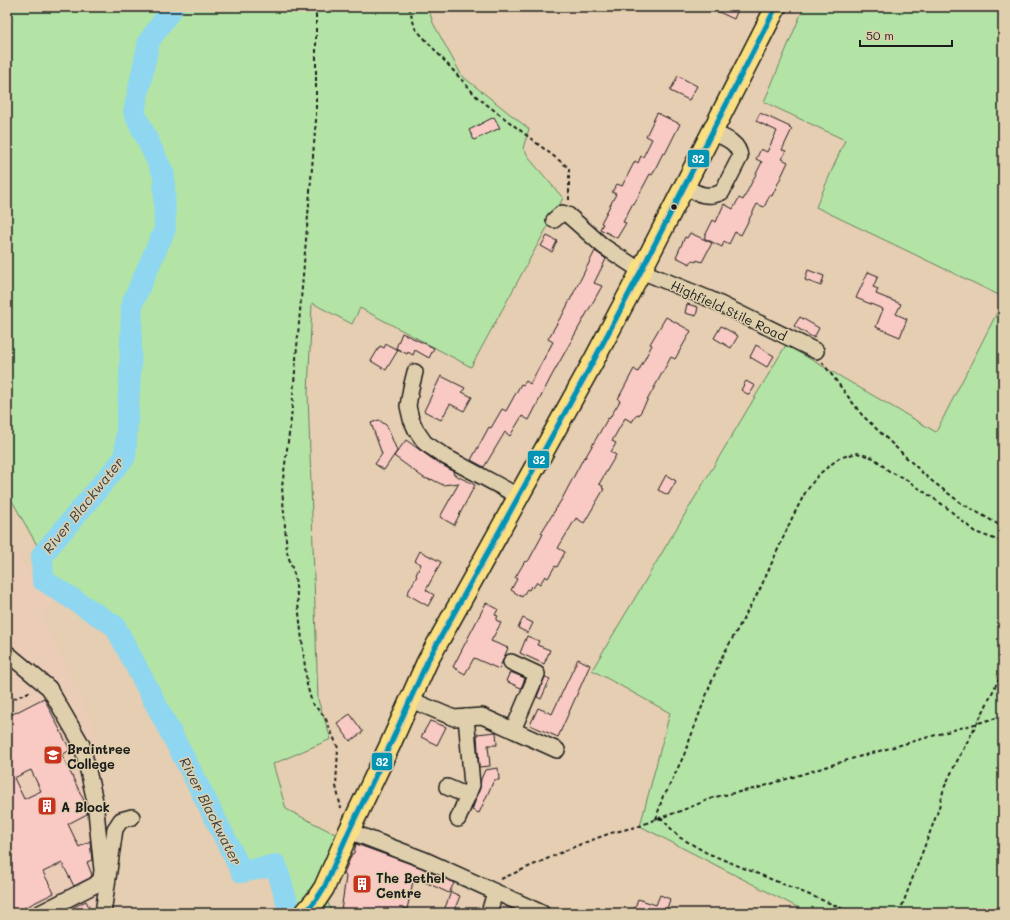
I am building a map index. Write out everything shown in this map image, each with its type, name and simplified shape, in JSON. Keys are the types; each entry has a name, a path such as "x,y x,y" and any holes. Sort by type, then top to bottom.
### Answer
{"main road":[{"path":"310,907 324,888 427,662 594,360 685,187 776,7"}],"street":[{"path":"685,187 699,195 710,196 722,192 740,156 740,152 730,140 712,132"},
{"name":"Highfield Stile Road","path":"561,218 641,271 712,300 816,351"},
{"path":"415,372 408,406 411,419 416,430 425,443 446,457 518,496"},
{"path":"7,653 49,688 82,745 95,801 102,870 101,879 95,885 40,913"},
{"path":"511,662 537,674 513,730"},
{"path":"411,700 454,718 482,716 557,750"},
{"path":"458,819 472,785 466,717"},
{"path":"447,787 468,796"},
{"path":"103,913 115,829 121,820 132,817"},
{"path":"349,831 425,860 542,913"},
{"path":"489,913 495,892"}],"path":[{"path":"316,7 316,120 291,419 282,487 287,552 295,577 306,685 312,703 325,717 338,748 336,786 342,811"},
{"path":"409,7 415,28 477,97 569,168 561,218"},
{"path":"816,351 820,360 862,415 928,478 961,503 1003,527"},
{"path":"656,819 663,796 667,791 684,755 717,669 760,589 793,516 805,493 818,475 839,458 857,453 874,458 889,471 907,480 946,507 975,532 1003,542"},
{"path":"901,913 902,906 938,811 944,788 1003,670"},
{"path":"7,702 44,684"},
{"path":"495,892 500,879 581,844 611,833 640,826 715,798 758,788 851,759 1003,716"},
{"path":"656,819 662,819 678,837 707,853 849,913"}],"shaded area":[{"name":"Braintree College","path":"7,542 54,600 43,617 94,726 104,784 106,824 96,913 7,913"}],"green space":[{"path":"7,7 428,7 433,23 462,76 529,129 523,148 533,163 563,198 471,367 360,308 352,324 312,303 308,393 318,700 331,739 273,764 286,809 339,836 320,889 332,913 290,913 276,865 242,872 116,626 43,580 42,554 7,492"},
{"path":"804,7 1003,7 1003,297 816,207 845,140 764,102"},
{"path":"1003,301 1003,913 816,913 797,907 640,826 670,713 592,670 786,345 936,432"}],"building":[{"path":"708,7 739,7 734,19"},
{"path":"678,76 697,86 689,100 670,91"},
{"path":"657,113 680,124 665,154 663,153 652,175 650,174 634,204 633,203 623,222 626,223 617,238 600,229 603,224 601,223 616,194 612,192 617,184 622,186 635,161 638,163 641,156 643,157 652,139 646,136"},
{"path":"760,113 792,129 782,150 786,151 782,159 788,162 772,196 770,195 764,207 757,204 741,235 735,232 729,244 724,241 722,247 704,238 713,220 716,222 724,204 733,209 739,198 743,200 762,162 756,159 761,149 767,152 777,131 756,121"},
{"path":"494,117 500,128 474,140 469,130"},
{"path":"690,233 712,243 702,262 692,260 690,264 676,257 685,237 687,238"},
{"path":"547,236 557,241 552,252 541,246"},
{"path":"595,251 606,259 594,283 602,286 551,377 529,420 522,416 510,436 505,432 484,467 471,460 489,427 491,428 502,409 506,411 521,384 523,385 526,381 530,384 553,342 548,339 561,318"},
{"path":"808,270 824,276 821,286 805,280"},
{"path":"868,272 878,276 873,287 878,289 876,294 901,304 896,314 907,319 900,337 876,327 883,309 856,298"},
{"path":"687,304 698,307 696,316 685,313"},
{"path":"666,317 691,331 675,359 671,357 639,415 637,414 632,422 625,418 612,441 616,443 611,452 616,455 599,484 603,486 602,488 604,489 584,523 576,518 558,548 565,552 557,567 555,566 548,578 545,576 540,584 537,582 533,588 531,586 529,590 527,589 522,597 511,590 517,579 515,578 525,561 527,562 529,560 543,534 541,533 562,499 584,457 585,458 608,418 609,419 620,401 618,399 634,369 638,372 652,345 650,344"},
{"path":"800,317 819,328 814,338 794,326"},
{"path":"721,326 738,336 731,348 714,338"},
{"path":"402,333 434,348 429,358 415,350 413,355 408,352 407,354 396,348"},
{"path":"386,344 398,350 386,370 371,361 380,346 384,348"},
{"path":"756,345 774,356 767,367 750,357"},
{"path":"441,376 465,388 462,392 472,397 464,411 450,404 441,420 424,411"},
{"path":"746,381 755,386 749,395 741,390"},
{"path":"379,420 387,426 397,451 384,470 375,464 382,454 371,423"},
{"path":"406,440 454,472 453,474 475,485 454,525 440,517 459,483 443,485 431,479 424,478 394,456"},
{"path":"666,475 676,481 668,495 658,490"},
{"path":"420,551 441,562 426,590 434,595 428,606 407,594 417,576 416,575 421,564 415,561"},
{"path":"486,603 498,609 495,615 498,616 496,620 501,623 491,641 508,648 499,669 474,658 465,674 453,667"},
{"path":"523,618 533,623 528,633 518,628"},
{"path":"527,636 539,641 537,645 550,650 544,664 520,653"},
{"path":"578,659 590,665 558,737 530,725 538,708 552,714"},
{"path":"510,672 525,678 521,688 506,681"},
{"path":"545,677 550,679 541,699 537,697"},
{"name":"A Block","path":"44,698 70,750 62,755 86,805 87,814 68,824 79,847 90,841 92,860 87,862 92,875 90,878 74,886 62,863 43,872 54,893 14,913 7,913 7,717","holes":["31,770 41,791 24,799 14,778"]},
{"path":"350,714 363,732 350,741 337,723"},
{"path":"430,721 446,727 437,745 421,737"},
{"path":"496,732 497,745 488,745 490,766 479,767 477,734"},
{"path":"498,768 499,780 494,780 479,813 472,810 485,770"},
{"path":"356,844 422,868 454,883 449,893 414,877 407,909 403,908 403,913 356,913 341,911 346,877 344,873 352,854 354,853"},
{"path":"451,892 460,896 453,913 443,913"},
{"path":"660,895 670,899 667,909 674,912 673,913 633,913 638,899 656,905"},
{"path":"86,901 92,913 62,913"}],"waterway":[{"name":"River Blackwater","path":"173,7 149,41 134,112 164,175 165,229 132,304 130,376 125,457 42,555 43,580 115,626 242,872 276,865 290,913"}],"transit line":[{"name":"32","path":"305,913 324,888 427,662 594,360 776,7"}],"place":[{"name":"Braintree College","path":"53,755"},
{"name":"A Block","path":"47,806"},
{"name":"The Bethel Centre","path":"362,884"}]}
